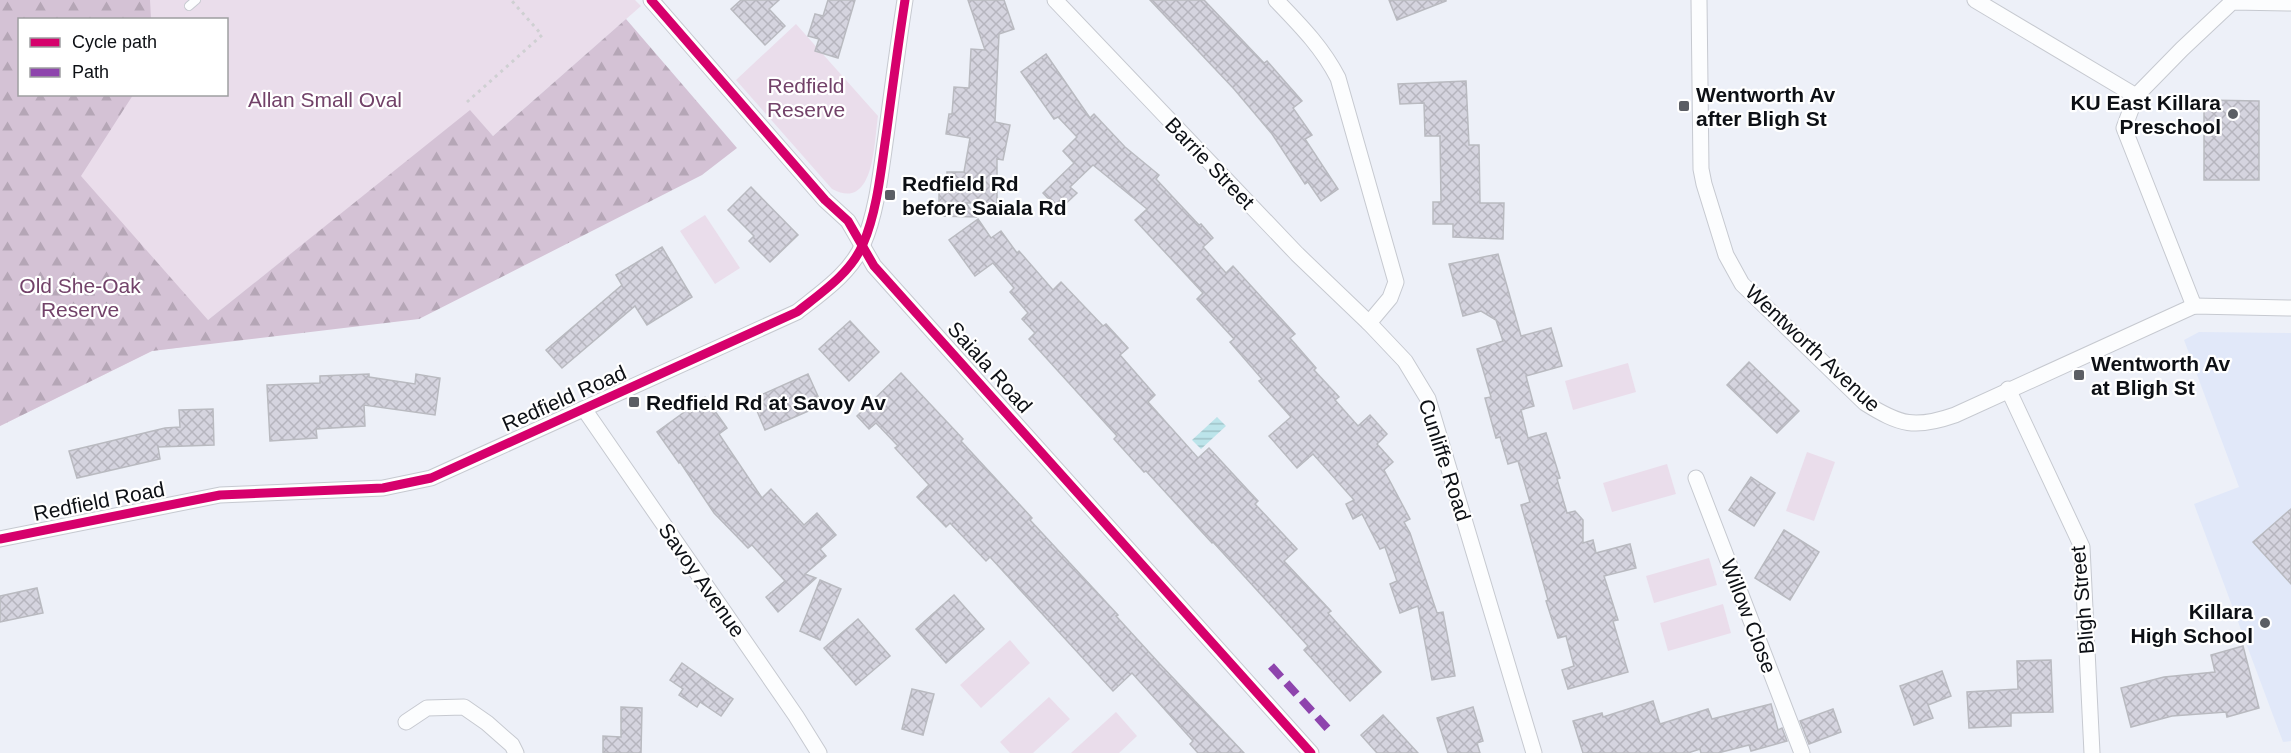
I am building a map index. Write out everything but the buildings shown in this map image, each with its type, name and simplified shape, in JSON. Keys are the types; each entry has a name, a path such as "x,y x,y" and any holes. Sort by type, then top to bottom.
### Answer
{"street":[{"name":"Saiala Road","path":"651,0 818,192 848,221 874,266 1311,753"},
{"name":"Redfield Road","path":"0,539 220,495 382,488 431,478 797,312 834,282 848,267 863,244 875,200 905,0"},
{"name":"Barrie Street","path":"1055,0 1297,254 1369,323"},
{"path":"1276,0 1308,32 1326,55 1338,78 1396,282 1390,297 1369,323"},
{"name":"Wentworth Avenue","path":"1699,0 1701,169 1726,255 1742,284 1865,403 1885,416 1908,423 1932,423 1955,415 2193,306 2291,308"},
{"path":"1976,0 2136,96"},
{"path":"2193,306 2124,128 2136,96 2232,2 2291,3"},
{"name":"Cunliffe Road","path":"1369,323 1405,361 1428,399 1534,753"},
{"name":"Bligh Street","path":"2008,389 2082,547 2092,753"},
{"name":"Savoy Avenue","path":"584,409 796,716 819,753"},
{"name":"Willow Close","path":"1696,478 1802,753"},
{"path":"406,722 428,708 464,707 512,745 516,753"}],"path":[{"path":"467,102 542,35 511,0"}],"shaded area":[{"name":"Killara High School","path":"2199,332 2291,333 2291,741 2283,742 2194,504 2239,487 2184,340"},
{"path":"1217,417 1226,426 1201,449 1192,440"}],"green space":[{"name":"Allan Small Oval","path":"0,0 635,0 641,6 493,136 470,111 208,320 207,344 152,351 0,426"},
{"name":"Old She-Oak Reserve","path":"0,0 150,0 151,18 18,18 18,96 132,96 81,176 208,320 470,110 493,136 626,19 737,148 702,175 419,319 152,351 0,426"},
{"name":"Redfield Reserve","path":"796,24 878,116 870,171 857,191 846,194 832,189 736,80"},
{"path":"705,215 740,268 715,284 680,231"},
{"path":"1628,363 1636,392 1573,410 1565,381"},
{"path":"1807,452 1835,462 1814,521 1786,511"},
{"path":"1667,464 1676,494 1612,512 1603,483"},
{"path":"1709,558 1717,585 1654,603 1646,576"},
{"path":"1723,604 1731,633 1668,651 1660,623"},
{"path":"1010,640 1030,663 981,708 960,685"},
{"path":"1049,697 1070,719 1033,753 1010,753 1000,742"},
{"path":"1116,712 1137,736 1119,753 1071,753"}],"marked path":[{"path":"1271,666 1329,730"}],"cycle path":[{"path":"651,0 825,200 848,221 874,266 1311,753"},
{"path":"0,539 220,495 383,488 431,478 797,312 825,290 851,264 868,232 880,177 905,0"}],"place":[{"name":"Wentworth Av after Bligh St","path":"1684,106"},
{"name":"KU East Killara Preschool","path":"2233,114"},
{"name":"Redfield Rd before Saiala Rd","path":"890,195"},
{"name":"Wentworth Av at Bligh St","path":"2079,375"},
{"name":"Redfield Rd at Savoy Av","path":"634,402"},
{"name":"Killara High School","path":"2265,623"}]}
